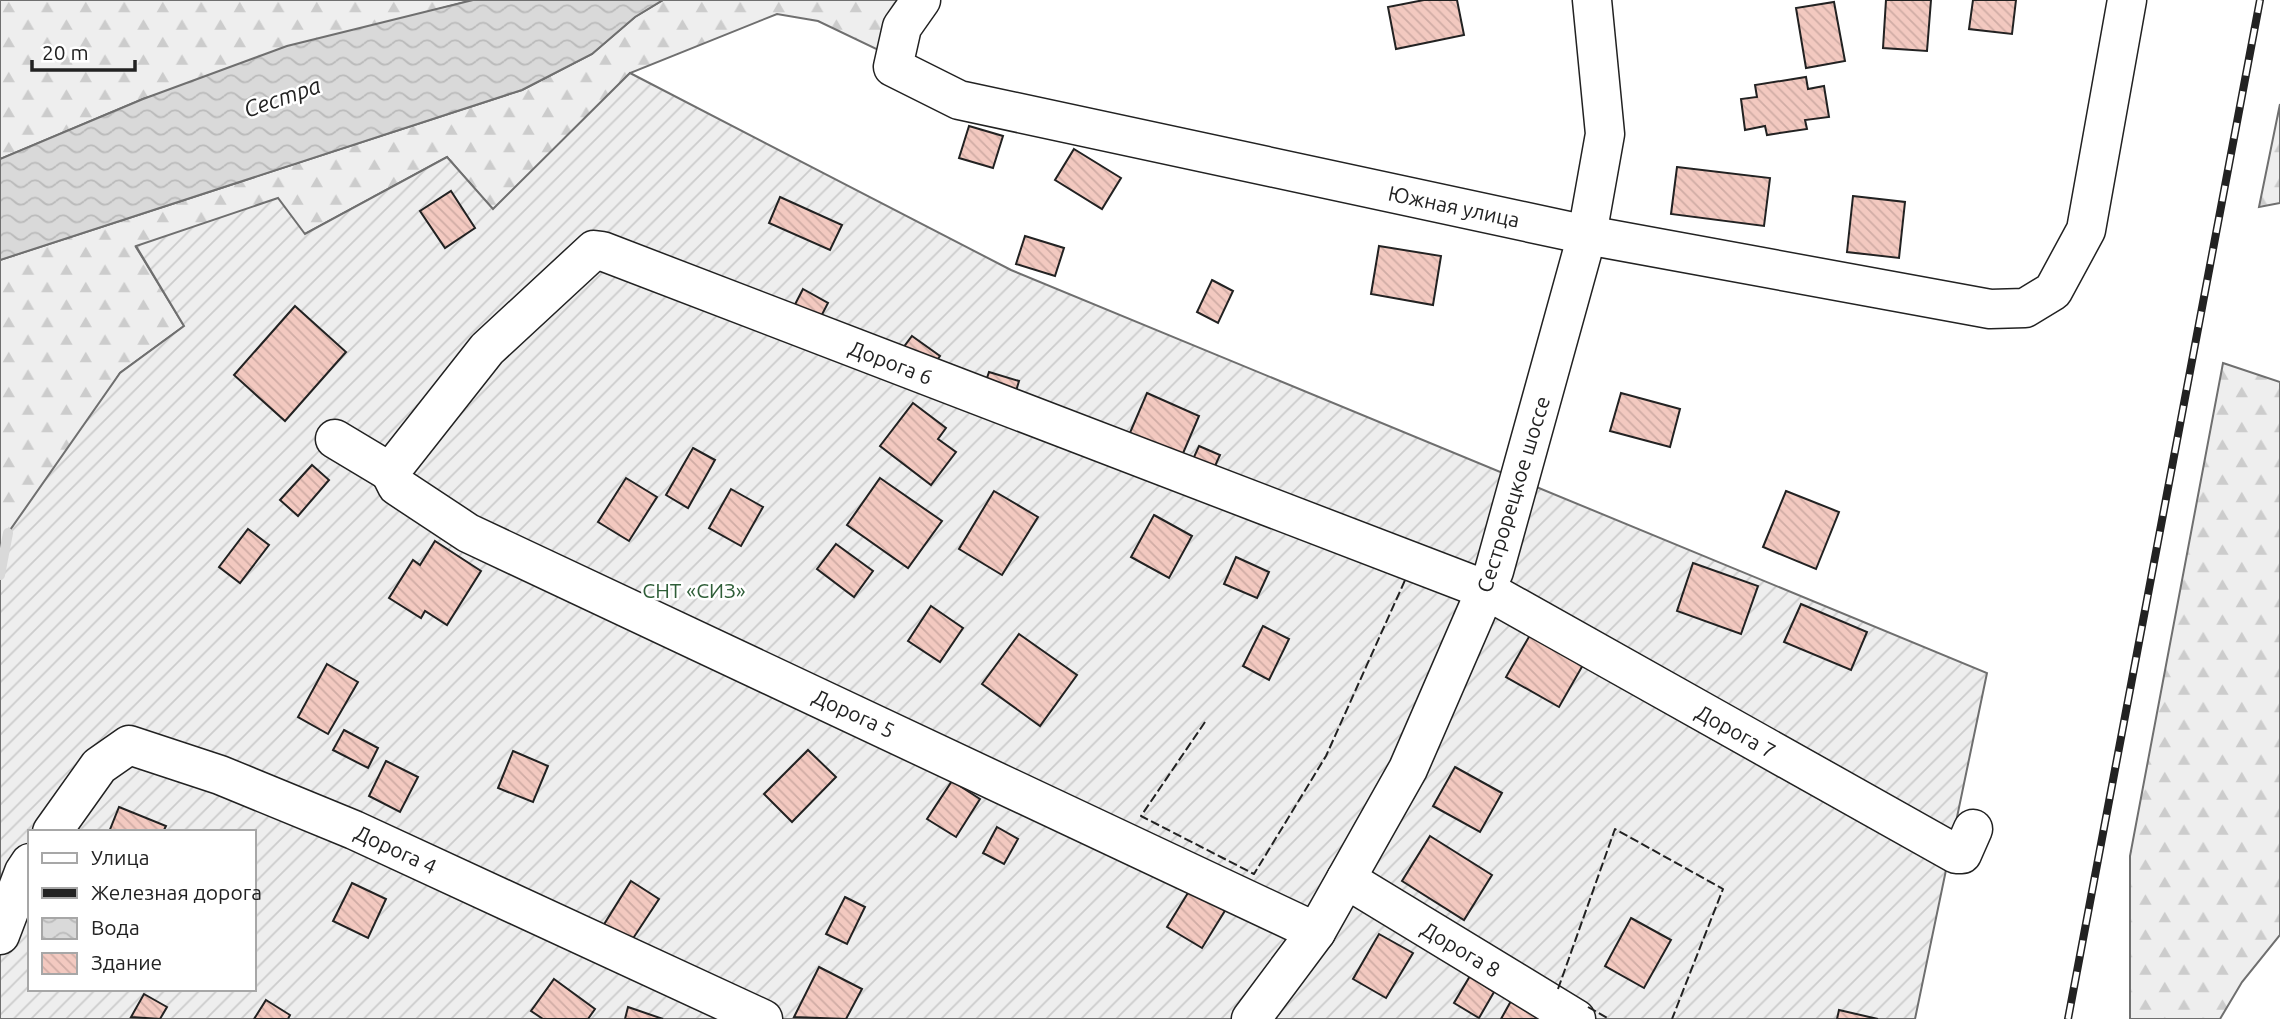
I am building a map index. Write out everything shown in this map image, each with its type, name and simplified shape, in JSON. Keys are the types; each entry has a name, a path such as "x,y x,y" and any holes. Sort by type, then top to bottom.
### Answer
{"street":[{"name":"Южная улица","path":"921,0 902,27 893,67 959,100 1587,235 1990,309 2025,308 2053,291 2086,230 2127,0"},
{"name":"Сестрорецкое шоссе","path":"1251,1019 1316,932 1408,769 1486,590 1587,235 1605,134 1592,0"},
{"name":"Дорога 6","path":"393,479 487,349 594,250 1486,590"},
{"name":"Дорога 5","path":"335,439 468,533 1316,932"},
{"name":"Дорога 7","path":"1486,590 1956,854 1962,854 1973,829"},
{"name":"Дорога 4","path":"53,830 99,766 129,745 220,775 354,830 763,1019"},
{"path":"0,935 28,866"},
{"name":"Дорога 8","path":"1346,879 1576,1019"}],"green space":[{"path":"0,0 473,0 393,21 143,99 0,159"},
{"path":"663,0 921,0 895,58 818,21 777,14 630,73 493,210 447,157 305,234 136,247 184,326 120,373 0,575 0,260 522,90 592,54 635,17"},
{"name":"СНТ «СИЗ»","path":"630,73 1011,270 1987,673 1915,1019 0,1019 0,575 8,533 120,373 184,326 136,246 278,198 305,234 447,157 493,209"},
{"path":"2280,104 2280,203 2259,207"},
{"path":"2223,363 2280,382 2280,935 2242,982 2220,1019 2130,1019 2130,856"}],"water":[{"name":"Сестра","path":"473,0 663,0 635,17 592,54 522,90 0,260 0,159 143,99 287,46"}],"building":[{"path":"1424,0 1457,0 1464,35 1396,49 1388,7"},
{"path":"1886,0 1931,0 1927,51 1883,48"},
{"path":"1973,0 2016,0 2012,34 1969,29"},
{"path":"1834,2 1845,61 1806,68 1796,8"},
{"path":"1806,77 1808,89 1824,86 1829,117 1805,120 1807,129 1767,135 1765,126 1745,130 1741,99 1757,97 1755,85"},
{"path":"969,126 1003,136 993,168 959,158"},
{"path":"1074,149 1121,178 1102,209 1055,180"},
{"path":"1677,167 1770,178 1764,226 1671,214"},
{"path":"451,191 475,228 445,248 420,211"},
{"path":"1853,196 1905,202 1899,258 1847,252"},
{"path":"780,197 842,225 830,250 769,223"},
{"path":"1025,236 1064,248 1055,276 1016,264"},
{"path":"1379,246 1441,256 1433,305 1371,294"},
{"path":"1212,280 1233,291 1218,323 1197,312"},
{"path":"803,289 828,303 815,328 790,314"},
{"path":"295,306 346,352 285,421 234,375"},
{"path":"912,336 940,356 925,377 897,356"},
{"path":"989,372 1019,381 1012,405 981,396"},
{"path":"1147,393 1199,416 1175,472 1123,449"},
{"path":"1621,393 1680,409 1670,447 1610,431"},
{"path":"913,403 946,428 938,439 956,452 931,485 880,446"},
{"path":"1199,446 1220,455 1210,477 1189,468"},
{"path":"693,448 715,460 688,508 666,495"},
{"path":"312,465 329,480 298,516 280,500"},
{"path":"626,478 657,497 629,541 598,522"},
{"path":"880,478 942,521 908,568 847,525"},
{"path":"731,489 763,507 741,546 709,528"},
{"path":"994,491 1038,517 1002,575 959,549"},
{"path":"1786,491 1839,512 1816,569 1763,547"},
{"path":"1154,515 1192,536 1169,578 1131,557"},
{"path":"248,529 269,545 240,583 219,567"},
{"path":"435,541 481,571 447,625 425,611 421,618 389,598 413,560 420,565"},
{"path":"836,544 873,571 854,597 817,569"},
{"path":"1236,557 1269,572 1257,598 1224,584"},
{"path":"1693,563 1758,586 1741,634 1677,611"},
{"path":"1801,604 1867,632 1851,670 1784,642"},
{"path":"931,606 963,628 940,662 908,641"},
{"path":"1263,626 1289,639 1269,680 1243,666"},
{"path":"1019,634 1077,675 1040,726 982,684"},
{"path":"1530,635 1583,665 1559,707 1506,677"},
{"path":"327,664 358,682 328,734 298,717"},
{"path":"344,730 378,748 368,768 333,750"},
{"path":"808,750 836,777 792,822 764,794"},
{"path":"513,751 548,766 533,802 498,788"},
{"path":"386,761 418,777 400,812 369,796"},
{"path":"1455,767 1502,793 1480,832 1433,806"},
{"path":"952,781 980,799 956,837 927,819"},
{"path":"119,807 166,826 164,830 110,830"},
{"path":"997,827 1018,839 1004,864 983,853"},
{"path":"1430,836 1492,875 1464,920 1402,881"},
{"path":"631,881 659,899 630,943 603,926"},
{"path":"352,883 386,899 368,938 333,921"},
{"path":"1191,888 1226,909 1202,948 1167,927"},
{"path":"845,897 865,907 847,944 826,934"},
{"path":"1631,918 1671,940 1644,988 1605,966"},
{"path":"1379,934 1413,953 1386,998 1353,979"},
{"path":"819,967 862,989 846,1019 794,1017"},
{"path":"1470,976 1494,992 1479,1018 1454,1003"},
{"path":"554,979 595,1009 588,1019 543,1019 531,1011"},
{"path":"1516,992 1557,1019 1501,1019"},
{"path":"144,994 167,1007 160,1019 131,1017"},
{"path":"266,1000 290,1015 288,1019 254,1019"},
{"path":"628,1007 663,1019 625,1019"},
{"path":"1839,1010 1878,1019 1837,1019"}],"waterway":[{"path":"0,575 8,533"}],"railway":[{"path":"2068,1019 2260,0"}],"fence":[{"path":"1205,722 1141,816 1254,874 1326,756 1406,578"},
{"path":"1558,989 1615,829 1723,889 1672,1019"},
{"path":"1588,1007 1609,1019"}]}
